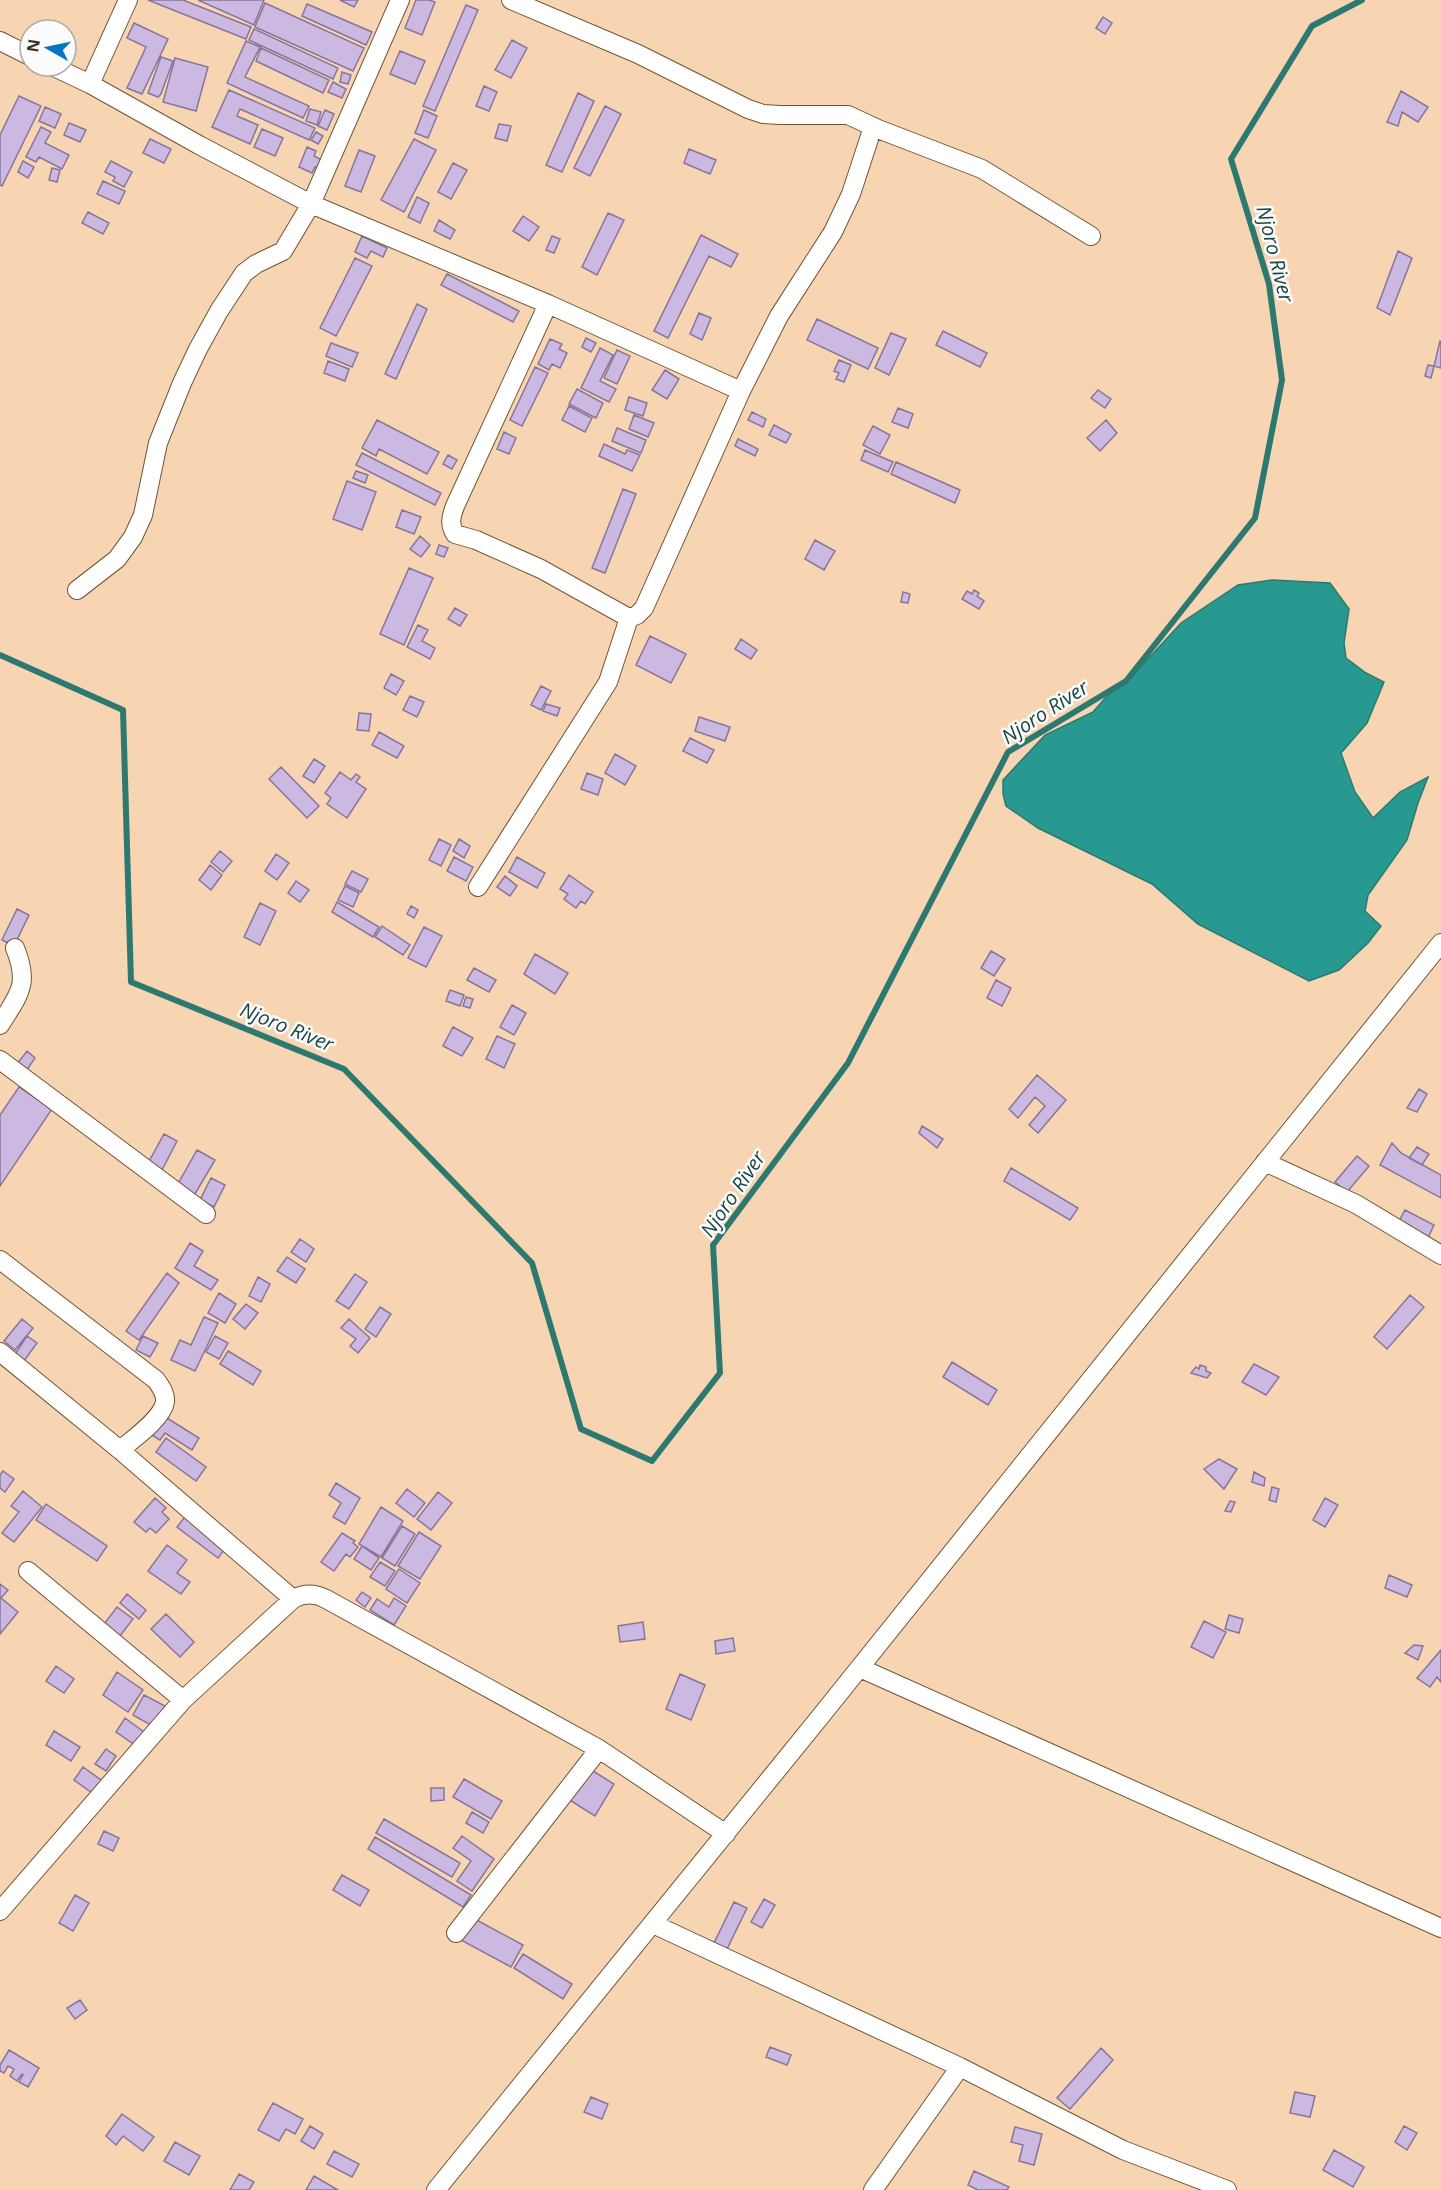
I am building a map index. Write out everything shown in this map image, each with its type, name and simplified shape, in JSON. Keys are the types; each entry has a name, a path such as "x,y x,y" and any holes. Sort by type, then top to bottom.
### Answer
{"street":[{"path":"90,84 128,0"},
{"path":"77,590 117,559 133,537 143,515 158,443 198,349 244,273 256,264 283,251 311,204 400,0"},
{"path":"511,0 638,54 748,109 763,114 848,115 982,169 1091,236"},
{"path":"0,41 18,50"},
{"path":"77,78 199,146 311,204 548,304 741,390"},
{"path":"548,304 455,506 451,516 452,529 455,534 476,540 541,569 629,618 637,615 644,608 741,390 779,316 833,232 851,194 871,133 878,129"},
{"path":"478,887 608,682 629,618"},
{"path":"436,2190 654,1924 1441,943"},
{"path":"0,1025 20,992 23,979 15,948"},
{"path":"0,1060 206,1214"},
{"path":"1265,1162 1356,1204 1441,1255"},
{"path":"0,1260 160,1385 165,1402 156,1418 120,1450"},
{"path":"0,1352 120,1450 293,1599"},
{"path":"28,1571 183,1700"},
{"path":"0,1911 183,1700 293,1599 313,1594 599,1749 726,1833"},
{"path":"860,1668 1441,1928"},
{"path":"456,1933 599,1749"},
{"path":"654,1924 960,2067 1123,2150 1227,2190"},
{"path":"873,2190 960,2067"}],"water":[{"path":"1272,580 1330,583 1349,609 1344,643 1346,658 1366,673 1384,682 1367,723 1341,753 1355,792 1373,818 1400,792 1428,777 1407,840 1368,895 1365,911 1381,926 1368,943 1339,970 1309,981 1198,924 1152,884 1038,828 1006,806 1003,794 1003,780 1045,735 1093,712 1106,697 1136,672 1181,623 1238,585"}],"building":[{"path":"148,0 183,0 251,27 246,39"},
{"path":"198,0 264,0 254,25"},
{"path":"340,0 358,0 354,7"},
{"path":"416,0 435,2 422,35 405,28"},
{"path":"265,3 364,48 353,71 255,27"},
{"path":"307,4 372,32 366,45 302,16"},
{"path":"466,5 478,10 435,111 423,106"},
{"path":"1103,17 1112,23 1105,34 1096,28"},
{"path":"134,23 168,39 142,94 127,88 146,47 127,38"},
{"path":"254,29 338,68 333,79 249,40"},
{"path":"512,40 527,48 511,78 495,70"},
{"path":"246,41 260,47 245,77 309,106 303,118 227,83"},
{"path":"261,48 329,80 323,93 256,61"},
{"path":"400,51 425,61 415,84 390,74"},
{"path":"161,57 173,61 158,97 148,93"},
{"path":"175,58 208,67 196,111 163,102"},
{"path":"342,72 351,75 348,84 340,82"},
{"path":"333,82 346,89 342,98 328,92"},
{"path":"484,86 497,92 489,111 476,106"},
{"path":"229,90 315,128 309,140 240,109 237,116 258,125 250,144 212,127"},
{"path":"1401,91 1428,107 1418,122 1402,112 1398,126 1387,122"},
{"path":"578,93 594,101 562,172 546,165"},
{"path":"19,96 41,106 2,186 0,185 0,135"},
{"path":"605,106 621,114 590,176 574,168"},
{"path":"45,107 61,114 55,128 39,121"},
{"path":"310,109 321,112 317,125 306,121"},
{"path":"325,110 334,114 327,130 318,126"},
{"path":"424,110 437,116 428,138 415,133"},
{"path":"69,123 86,130 80,142 64,135"},
{"path":"499,124 511,126 507,141 495,138"},
{"path":"41,127 51,132 45,143 69,155 62,169 39,157 36,162 26,157"},
{"path":"262,129 283,138 275,156 254,147"},
{"path":"316,132 323,136 318,144 311,140"},
{"path":"150,139 171,149 164,163 143,153"},
{"path":"414,139 436,150 404,212 381,200"},
{"path":"307,147 316,151 314,156 322,160 319,168 315,167 312,173 299,167"},
{"path":"689,149 716,160 710,174 684,163"},
{"path":"359,150 375,156 361,192 345,186"},
{"path":"23,161 34,167 28,178 18,172"},
{"path":"111,161 132,172 124,187 113,181 115,177 105,172"},
{"path":"453,163 467,170 451,199 438,192"},
{"path":"52,168 60,170 57,182 49,180"},
{"path":"103,181 125,191 119,204 97,194"},
{"path":"417,197 429,203 420,223 408,217"},
{"path":"88,212 109,223 103,234 82,223"},
{"path":"608,213 624,220 597,275 582,267"},
{"path":"523,216 539,227 529,241 513,231"},
{"path":"439,220 455,230 450,239 434,231"},
{"path":"701,235 738,254 731,267 709,256 668,338 654,331"},
{"path":"362,236 387,248 383,257 371,251 367,258 355,252"},
{"path":"552,236 560,239 554,253 546,250"},
{"path":"1398,251 1412,258 1390,315 1377,308"},
{"path":"355,258 372,266 336,336 320,328"},
{"path":"447,274 519,311 513,322 441,285"},
{"path":"417,304 427,309 396,379 385,374"},
{"path":"699,313 711,318 702,340 690,334"},
{"path":"817,319 878,348 868,369 807,340"},
{"path":"943,331 987,353 980,367 936,345"},
{"path":"891,333 906,339 889,375 875,368"},
{"path":"586,338 596,343 591,352 582,347"},
{"path":"550,339 562,344 559,349 567,353 560,368 552,364 549,370 538,364"},
{"path":"1441,342 1441,368 1434,366"},
{"path":"331,343 358,353 352,367 326,356"},
{"path":"600,348 613,355 600,381 616,389 609,402 581,388"},
{"path":"617,350 630,356 617,384 604,378"},
{"path":"839,360 851,365 844,382 836,379 839,373 834,371"},
{"path":"328,361 349,369 345,381 324,373"},
{"path":"1428,365 1434,366 1431,378 1425,376"},
{"path":"535,367 548,373 522,426 510,420"},
{"path":"665,370 679,379 667,399 652,390"},
{"path":"577,389 603,403 596,418 569,404"},
{"path":"1098,390 1111,399 1105,408 1091,398"},
{"path":"629,397 647,403 643,416 625,410"},
{"path":"569,406 592,418 585,432 562,420"},
{"path":"898,408 913,414 908,428 892,422"},
{"path":"752,412 766,419 763,427 748,420"},
{"path":"634,415 654,423 648,437 629,429"},
{"path":"377,420 439,452 427,474 379,449 376,456 362,448"},
{"path":"1106,420 1117,433 1100,451 1087,438"},
{"path":"774,425 791,434 786,443 769,435"},
{"path":"873,426 890,435 880,454 863,445"},
{"path":"617,428 646,440 641,453 612,441"},
{"path":"504,432 516,438 509,454 497,449"},
{"path":"738,439 758,449 755,456 735,446"},
{"path":"604,444 625,454 627,450 640,455 632,471 599,456"},
{"path":"865,450 893,462 888,472 861,460"},
{"path":"362,453 441,493 435,505 356,465"},
{"path":"448,455 457,460 452,469 443,464"},
{"path":"896,462 960,490 955,503 891,474"},
{"path":"356,471 368,475 365,483 353,478"},
{"path":"347,481 376,492 362,530 333,519"},
{"path":"623,489 636,494 605,573 592,568"},
{"path":"402,510 421,517 414,534 396,527"},
{"path":"420,536 430,545 421,557 410,549"},
{"path":"815,540 835,551 824,570 805,559"},
{"path":"439,545 448,548 444,557 436,554"},
{"path":"409,568 433,578 404,645 380,634"},
{"path":"974,590 979,593 977,596 984,601 979,609 962,599 967,591 972,594"},
{"path":"903,592 910,594 908,603 901,602"},
{"path":"455,608 467,615 460,626 448,619"},
{"path":"418,625 428,630 422,641 435,648 430,659 407,647"},
{"path":"650,636 686,654 671,683 636,665"},
{"path":"741,639 757,650 751,659 735,649"},
{"path":"391,674 404,681 396,695 384,688"},
{"path":"541,686 551,691 541,710 531,705"},
{"path":"410,696 424,702 417,717 403,710"},
{"path":"546,704 560,708 557,716 543,711"},
{"path":"359,713 371,714 369,731 357,730"},
{"path":"699,717 730,727 725,741 695,731"},
{"path":"379,732 404,746 397,758 372,745"},
{"path":"690,738 714,750 707,763 683,751"},
{"path":"615,754 636,766 625,785 605,773"},
{"path":"314,759 325,766 314,783 303,776"},
{"path":"281,767 319,806 307,818 269,779"},
{"path":"340,772 351,780 356,774 360,777 356,782 366,789 347,818 327,804 331,798 325,793"},
{"path":"587,773 603,779 598,795 581,789"},
{"path":"439,839 451,845 441,866 429,860"},
{"path":"459,839 470,846 464,858 453,851"},
{"path":"220,851 232,861 223,872 211,862"},
{"path":"276,854 289,863 277,880 265,871"},
{"path":"454,857 473,867 466,881 447,871"},
{"path":"517,857 545,873 537,888 509,872"},
{"path":"210,865 222,875 211,890 199,880"},
{"path":"352,871 368,879 361,892 345,884"},
{"path":"569,875 593,892 585,904 581,901 576,908 564,899 568,894 560,889"},
{"path":"505,876 517,886 510,896 497,887"},
{"path":"296,881 309,890 300,902 288,893"},
{"path":"345,886 359,893 353,907 338,900"},
{"path":"337,902 379,927 373,937 332,912"},
{"path":"260,903 276,911 260,945 244,937"},
{"path":"411,906 418,910 414,918 407,914"},
{"path":"17,909 29,915 14,946 2,940"},
{"path":"382,926 410,945 403,955 375,937"},
{"path":"424,927 442,936 426,967 408,958"},
{"path":"991,951 1005,959 994,976 981,968"},
{"path":"535,954 568,973 555,994 524,974"},
{"path":"474,968 496,980 489,992 467,980"},
{"path":"996,980 1011,988 1002,1006 987,998"},
{"path":"450,990 464,995 460,1006 446,1001"},
{"path":"466,997 473,999 470,1008 463,1006"},
{"path":"512,1005 526,1013 514,1035 500,1027"},
{"path":"453,1027 473,1038 462,1056 443,1046"},
{"path":"497,1036 515,1044 504,1068 486,1059"},
{"path":"27,1051 35,1058 23,1076 13,1069"},
{"path":"1037,1075 1066,1100 1038,1133 1029,1125 1045,1106 1035,1097 1018,1118 1009,1109"},
{"path":"19,1087 52,1109 0,1186 0,1115"},
{"path":"1419,1089 1427,1094 1417,1112 1407,1108"},
{"path":"922,1126 943,1139 937,1148 919,1133"},
{"path":"164,1134 177,1141 161,1172 147,1165"},
{"path":"1392,1143 1401,1153 1441,1175 1441,1198 1380,1165"},
{"path":"1417,1147 1429,1154 1422,1165 1409,1158"},
{"path":"197,1150 215,1160 192,1199 175,1189"},
{"path":"1357,1156 1369,1166 1347,1192 1335,1182"},
{"path":"1011,1168 1078,1208 1070,1220 1004,1181"},
{"path":"211,1178 225,1185 214,1207 200,1200"},
{"path":"1405,1210 1434,1225 1427,1240 1397,1225"},
{"path":"300,1239 314,1249 306,1262 291,1252"},
{"path":"190,1243 203,1251 194,1266 218,1280 211,1290 175,1268"},
{"path":"287,1257 305,1269 296,1283 277,1271"},
{"path":"167,1273 179,1283 139,1340 126,1331"},
{"path":"355,1274 367,1282 349,1309 336,1301"},
{"path":"258,1277 270,1284 261,1302 249,1296"},
{"path":"219,1293 236,1304 225,1323 208,1313"},
{"path":"1410,1295 1424,1307 1387,1349 1374,1337"},
{"path":"246,1304 258,1313 245,1329 233,1319"},
{"path":"380,1307 391,1314 376,1337 365,1329"},
{"path":"204,1317 218,1323 195,1371 171,1360 180,1340 191,1345"},
{"path":"22,1319 33,1328 15,1350 4,1341"},
{"path":"349,1319 370,1338 358,1353 350,1346 356,1339 341,1328"},
{"path":"27,1336 37,1343 24,1361 15,1354"},
{"path":"143,1336 158,1343 150,1357 136,1350"},
{"path":"215,1336 228,1343 219,1359 206,1352"},
{"path":"228,1351 261,1371 253,1385 220,1364"},
{"path":"952,1362 997,1390 988,1405 943,1377"},
{"path":"1254,1364 1279,1377 1266,1395 1242,1382"},
{"path":"1200,1365 1206,1367 1206,1371 1211,1373 1207,1378 1191,1373 1196,1367 1199,1369"},
{"path":"162,1415 199,1438 192,1450 165,1433 160,1440 150,1434"},
{"path":"166,1438 206,1467 196,1481 156,1452"},
{"path":"1219,1459 1237,1469 1224,1489 1204,1469"},
{"path":"3,1471 14,1479 5,1492 0,1488 0,1475"},
{"path":"1254,1472 1265,1478 1264,1486 1252,1482"},
{"path":"336,1483 360,1498 345,1524 333,1517 341,1503 329,1495"},
{"path":"1272,1487 1279,1489 1276,1502 1269,1500"},
{"path":"407,1489 425,1503 414,1517 396,1503"},
{"path":"23,1491 42,1507 14,1542 2,1533 19,1512 11,1506"},
{"path":"438,1492 452,1503 431,1530 417,1519"},
{"path":"155,1498 166,1508 162,1512 169,1519 156,1533 150,1528 146,1532 134,1522"},
{"path":"1325,1498 1338,1505 1325,1527 1313,1520"},
{"path":"1230,1501 1235,1502 1231,1512 1225,1511"},
{"path":"46,1504 107,1546 97,1561 36,1520"},
{"path":"381,1507 403,1521 381,1557 359,1544"},
{"path":"187,1514 228,1545 218,1558 177,1527"},
{"path":"402,1526 415,1534 395,1566 382,1558"},
{"path":"419,1532 441,1546 420,1579 398,1566"},
{"path":"342,1533 355,1541 353,1543 358,1547 350,1557 346,1554 334,1571 321,1562"},
{"path":"167,1545 187,1560 177,1573 190,1582 181,1594 148,1571"},
{"path":"362,1546 379,1558 371,1570 354,1559"},
{"path":"380,1562 395,1571 385,1586 370,1577"},
{"path":"399,1569 420,1583 407,1603 386,1589"},
{"path":"1389,1575 1412,1585 1407,1597 1385,1588"},
{"path":"0,1584 8,1590 1,1598 18,1612 0,1634"},
{"path":"362,1592 371,1598 365,1607 356,1600"},
{"path":"127,1594 146,1610 139,1619 120,1603"},
{"path":"394,1598 406,1606 394,1625 370,1610 377,1599 389,1607"},
{"path":"117,1607 133,1619 120,1636 104,1624"},
{"path":"166,1614 194,1642 180,1657 151,1629"},
{"path":"1229,1615 1243,1619 1239,1633 1225,1629"},
{"path":"1204,1621 1226,1632 1213,1658 1191,1647"},
{"path":"643,1622 645,1639 620,1642 618,1626"},
{"path":"733,1638 735,1651 716,1654 715,1641"},
{"path":"1414,1645 1423,1646 1418,1660 1405,1653"},
{"path":"1441,1650 1441,1682 1437,1677 1430,1687 1417,1678"},
{"path":"56,1666 74,1679 64,1693 46,1681"},
{"path":"117,1672 143,1690 128,1712 103,1695"},
{"path":"680,1674 705,1685 691,1720 666,1709"},
{"path":"144,1695 165,1706 154,1727 133,1715"},
{"path":"125,1718 144,1732 135,1745 116,1732"},
{"path":"54,1731 80,1747 71,1761 46,1745"},
{"path":"106,1749 116,1756 106,1771 95,1764"},
{"path":"83,1767 104,1782 95,1795 74,1780"},
{"path":"588,1768 614,1784 595,1816 568,1799"},
{"path":"464,1779 502,1801 491,1819 453,1797"},
{"path":"431,1788 444,1788 444,1800 431,1801"},
{"path":"472,1812 489,1822 483,1833 466,1823"},
{"path":"384,1819 460,1863 452,1877 376,1833"},
{"path":"104,1831 119,1838 113,1851 98,1844"},
{"path":"462,1836 494,1859 472,1891 457,1881 471,1861 453,1848"},
{"path":"375,1837 471,1895 463,1907 368,1849"},
{"path":"342,1875 369,1890 360,1906 333,1890"},
{"path":"75,1895 89,1903 73,1931 59,1923"},
{"path":"764,1899 775,1905 762,1928 751,1922"},
{"path":"734,1902 747,1908 727,1949 714,1943"},
{"path":"471,1917 523,1945 511,1967 459,1939"},
{"path":"523,1954 572,1984 563,1999 514,1968"},
{"path":"80,2000 87,2010 75,2019 67,2008"},
{"path":"770,2047 791,2055 787,2065 766,2057"},
{"path":"1101,2048 1113,2060 1070,2109 1057,2098"},
{"path":"9,2050 39,2068 28,2087 19,2082 22,2074 17,2081 10,2076 14,2069 8,2066 4,2073 0,2071 0,2065"},
{"path":"1295,2092 1315,2096 1310,2117 1290,2113"},
{"path":"591,2097 608,2104 602,2119 584,2112"},
{"path":"273,2103 303,2119 295,2134 286,2129 279,2141 258,2130"},
{"path":"122,2114 154,2137 143,2151 123,2136 116,2145 106,2136"},
{"path":"310,2126 323,2134 314,2149 301,2141"},
{"path":"1404,2126 1417,2133 1407,2150 1395,2142"},
{"path":"1015,2127 1042,2134 1034,2165 1019,2161 1023,2145 1011,2142"},
{"path":"175,2142 200,2156 189,2175 164,2161"},
{"path":"1334,2150 1364,2167 1353,2187 1323,2170"},
{"path":"334,2151 359,2164 352,2177 327,2164"},
{"path":"974,2171 1009,2187 1007,2190 978,2190 968,2185"},
{"path":"239,2174 254,2182 249,2190 230,2190"},
{"path":"314,2176 338,2190 306,2190"}],"waterway":[{"name":"Njoro River","path":"0,655 123,710 131,982 344,1069 532,1263 581,1429 652,1461 720,1373 713,1245 848,1063 1008,752 1126,681 1255,518 1282,380 1269,284 1231,159 1312,26 1362,0"}]}
